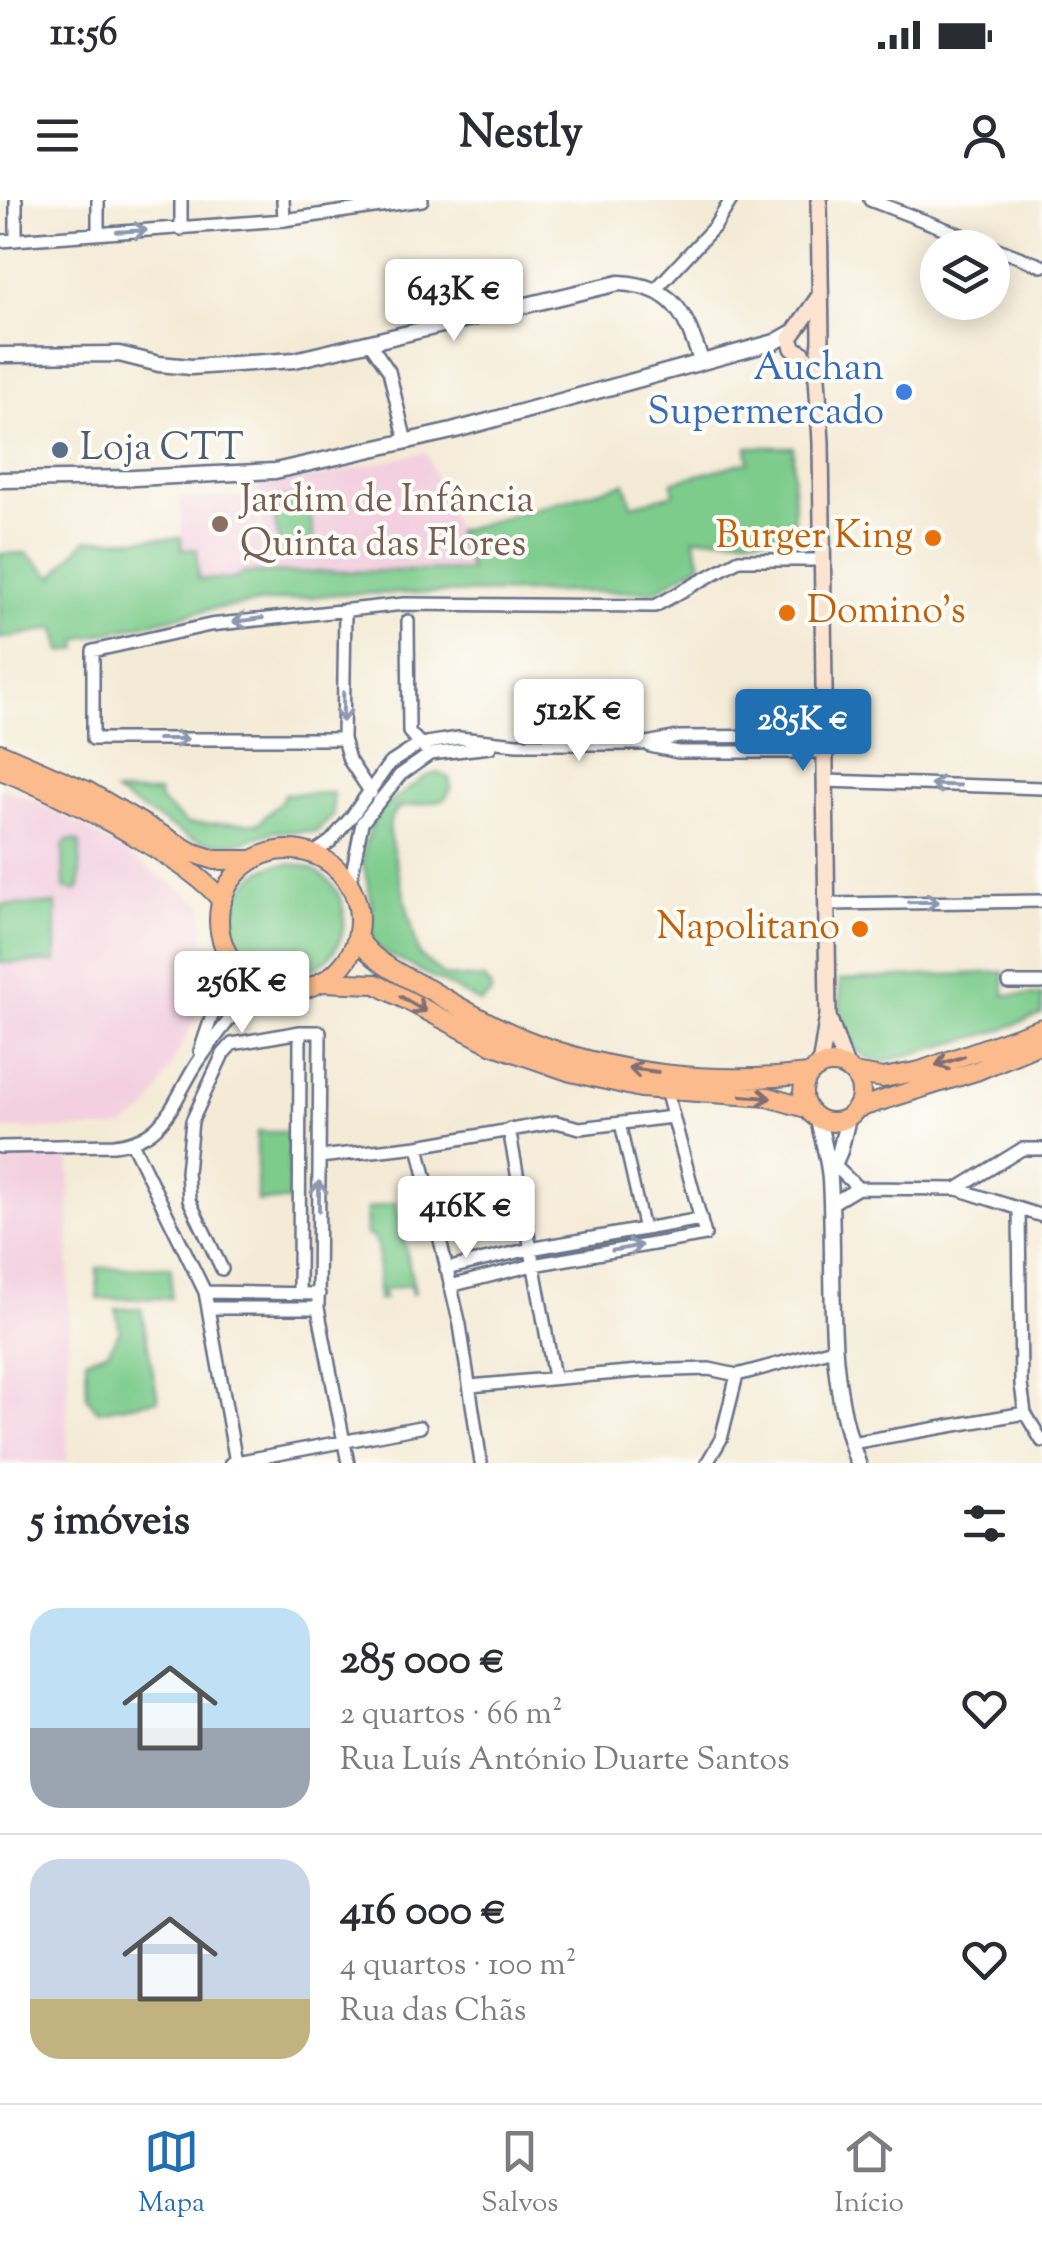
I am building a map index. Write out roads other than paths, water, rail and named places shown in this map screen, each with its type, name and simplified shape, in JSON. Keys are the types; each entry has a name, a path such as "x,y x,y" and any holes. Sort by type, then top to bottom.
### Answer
{"main road":[{"path":"812,1114 802,1090 815,1070 828,1015 822,442 817,377 819,200"},
{"path":"798,340 820,293"},
{"path":"812,325 820,338 816,351 798,340 812,325"},
{"path":"798,340 817,377"},
{"path":"0,753 87,791 191,852 215,860 254,860 283,850 313,854 334,866 350,884 358,910 357,937 344,964 321,982"},
{"path":"0,770 54,792 146,845 201,878 222,902"},
{"path":"254,860 228,885 219,918 226,949 241,970 262,984 291,990 321,982 376,984 522,1057 594,1078 666,1090 768,1096 833,1123 1042,1043"},
{"path":"357,937 365,950 391,969 523,1039 640,1070 769,1079 815,1070 850,1070 883,1078 920,1070 1042,1028"},
{"path":"828,1015 861,1090 853,1113"}],"street":[{"path":"16,200 16,240"},
{"path":"98,200 98,234"},
{"path":"180,200 180,228"},
{"path":"282,200 284,220"},
{"path":"656,289 715,226 730,200"},
{"path":"870,200 1042,266"},
{"path":"0,241 284,220 413,201"},
{"path":"0,355 118,354 191,367 295,360 620,283 656,289 682,312 702,360"},
{"path":"0,480 254,473 306,465 406,442 702,360 798,340"},
{"path":"368,342 389,372 406,442"},
{"path":"343,739 93,738 93,651 210,625 404,604 655,606 739,560 822,560"},
{"path":"388,607 408,622"},
{"path":"408,622 427,607"},
{"path":"345,610 343,739 350,760 376,804"},
{"path":"408,622 409,732 430,754"},
{"path":"313,854 331,841 389,764 420,744 459,738 517,744 640,744 678,737 825,744"},
{"path":"350,884 358,834 400,775 430,754 517,744"},
{"path":"825,781 1042,788"},
{"path":"827,904 1042,900"},
{"path":"0,1147 132,1143 159,1126 174,1107 196,1064 222,986 226,949"},
{"path":"1009,984 1042,983"},
{"path":"196,1064 238,1007 262,984"},
{"path":"299,1293 300,1032"},
{"path":"222,1269 188,1200 186,1172 192,1121 222,1054 232,1044 320,1032 318,1308 348,1463"},
{"path":"450,1286 534,1265 705,1235 666,1090"},
{"path":"853,1113 832,1170 830,1204 838,1396 858,1463"},
{"path":"812,1114 832,1170 858,1188"},
{"path":"319,1157 418,1146 556,1122 580,1128 672,1117"},
{"path":"620,1123 644,1230"},
{"path":"508,1128 554,1377"},
{"path":"132,1143 205,1292 233,1462 420,1427"},
{"path":"418,1146 470,1386 481,1463"},
{"path":"956,1189 1022,1149 1042,1149"},
{"path":"830,1204 858,1188 956,1189 1042,1216"},
{"path":"1019,1210 1021,1384 1025,1413 1042,1441"},
{"path":"446,1269 530,1249 701,1219"},
{"path":"205,1292 318,1294"},
{"path":"208,1308 318,1308"},
{"path":"470,1386 639,1371 709,1369 737,1376 834,1348"},
{"path":"707,1463 722,1439 737,1376"},
{"path":"850,1442 1025,1413"}],"place":[{"name":"Auchan Supermercado","path":"904,392"},
{"name":"Loja CTT","path":"60,450"},
{"name":"Jardim de Infância Quinta das Flores","path":"220,524"},
{"name":"Burger King","path":"933,538"},
{"name":"Domino's","path":"787,613"},
{"name":"Napolitano","path":"860,929"}]}
